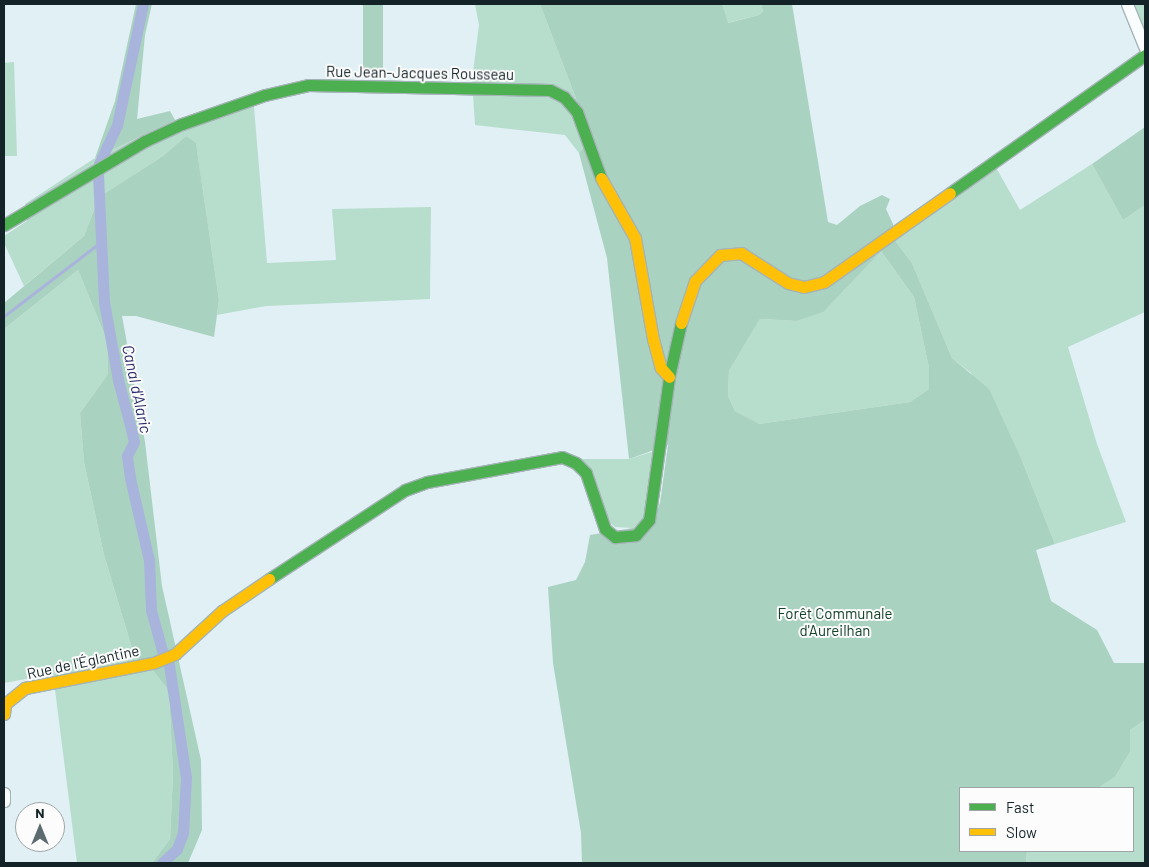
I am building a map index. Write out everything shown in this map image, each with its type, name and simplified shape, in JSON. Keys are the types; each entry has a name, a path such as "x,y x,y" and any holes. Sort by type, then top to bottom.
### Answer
{"street":[{"path":"1126,4 1145,48"},
{"path":"668,377 695,281 716,257 729,253 741,254 788,283 804,287 824,282 1145,55"},
{"name":"Rue Jean-Jacques Rousseau","path":"4,225 106,163 182,124 265,96 308,86 550,90 564,97 577,112 598,173 634,238 653,339 661,368 668,377"},
{"name":"Rue de l'Églantine","path":"4,714 5,704 26,688 153,663 175,654 222,611 366,513 405,490 427,482 562,457 576,463 586,473 605,529 616,537 636,535 648,520 668,377"},
{"path":"4,793 4,801"}],"green space":[{"path":"136,4 152,4 145,35 137,119 170,111 175,120 95,158 115,101"},
{"path":"363,4 383,4 383,74 363,74"},
{"path":"475,4 540,4 591,138 579,153 565,135 475,125 472,80 479,25"},
{"name":"Forêt Communale d'Aureilhan","path":"540,4 722,4 728,23 759,15 763,11 761,4 792,4 828,222 837,225 860,206 882,195 890,199 886,209 893,224 893,238 912,263 952,358 989,389 1023,463 1055,544 1036,550 1051,601 1097,630 1114,663 1145,663 1145,720 1130,730 1130,752 1115,777 1100,787 959,787 959,852 1027,852 1026,863 582,863 581,833 553,663 548,587 576,580 585,562 590,535 651,525 660,503 668,445 629,459 607,258 579,153 591,138","holes":["881,251 914,297 929,368 929,389 910,402 759,424 735,411 728,396 729,371 760,319 796,321 823,312"]},
{"path":"722,4 761,4 763,11 759,15 727,23"},
{"path":"1131,4 1145,4 1145,39"},
{"path":"14,62 17,156 4,156 4,63"},
{"path":"253,95 267,263 336,260 332,209 431,207 430,299 266,306 217,315 219,300 196,144 186,136 163,156 99,197 84,236 24,286 4,243 4,236 27,221 25,204 95,158 175,120"},
{"path":"1145,127 1145,205 1123,220 1092,164"},
{"path":"186,136 196,143 219,300 214,337 136,316 122,316 145,442 162,586 201,760 202,830 188,863 152,863 170,839 173,774 169,691 151,668 134,655 104,555 84,462 80,413 108,374 108,343 78,270 4,329 4,303 84,236 99,197 163,156"},
{"path":"990,157 1020,210 1092,164 1123,220 1145,205 1145,312 1068,347 1097,444 1126,522 1055,544 1023,463 971,373 952,358 912,263 893,238"},
{"path":"881,251 914,297 929,368 929,389 910,402 758,424 735,411 728,396 729,371 760,319 796,321"},
{"path":"78,270 108,343 108,374 80,413 84,462 104,555 134,655 151,668 169,691 173,774 170,839 152,863 77,863 53,674 4,683 4,329"},
{"path":"655,451 644,519 633,528 615,527 609,522 582,459 629,459"},
{"path":"1145,720 1145,863 1026,863 1027,852 1134,852 1134,787 1100,787 1115,777 1130,752 1130,730"}],"waterway":[{"name":"Canal d'Alaric","path":"143,4 117,125 99,164 98,175 104,302 118,380 134,442 127,456 130,478 149,560 151,610 163,654 169,665 186,778 183,833 177,849 162,863"},
{"path":"4,316 102,241"}],"traffic: fast":[{"path":"950,193 1145,55"},
{"path":"4,225 145,141 182,124 265,95 308,85 550,90 564,97 577,112 601,178"},
{"path":"269,579 405,490 427,482 562,457 576,463 586,473 605,529 615,537 636,535 649,520 669,377 681,323"}],"traffic: slow":[{"path":"601,178 635,238 653,339 661,368 669,377"},
{"path":"681,323 695,281 720,255 741,253 788,283 804,287 824,282 950,193"},
{"path":"4,714 5,704 25,688 153,663 175,654 222,611 269,579"}]}
